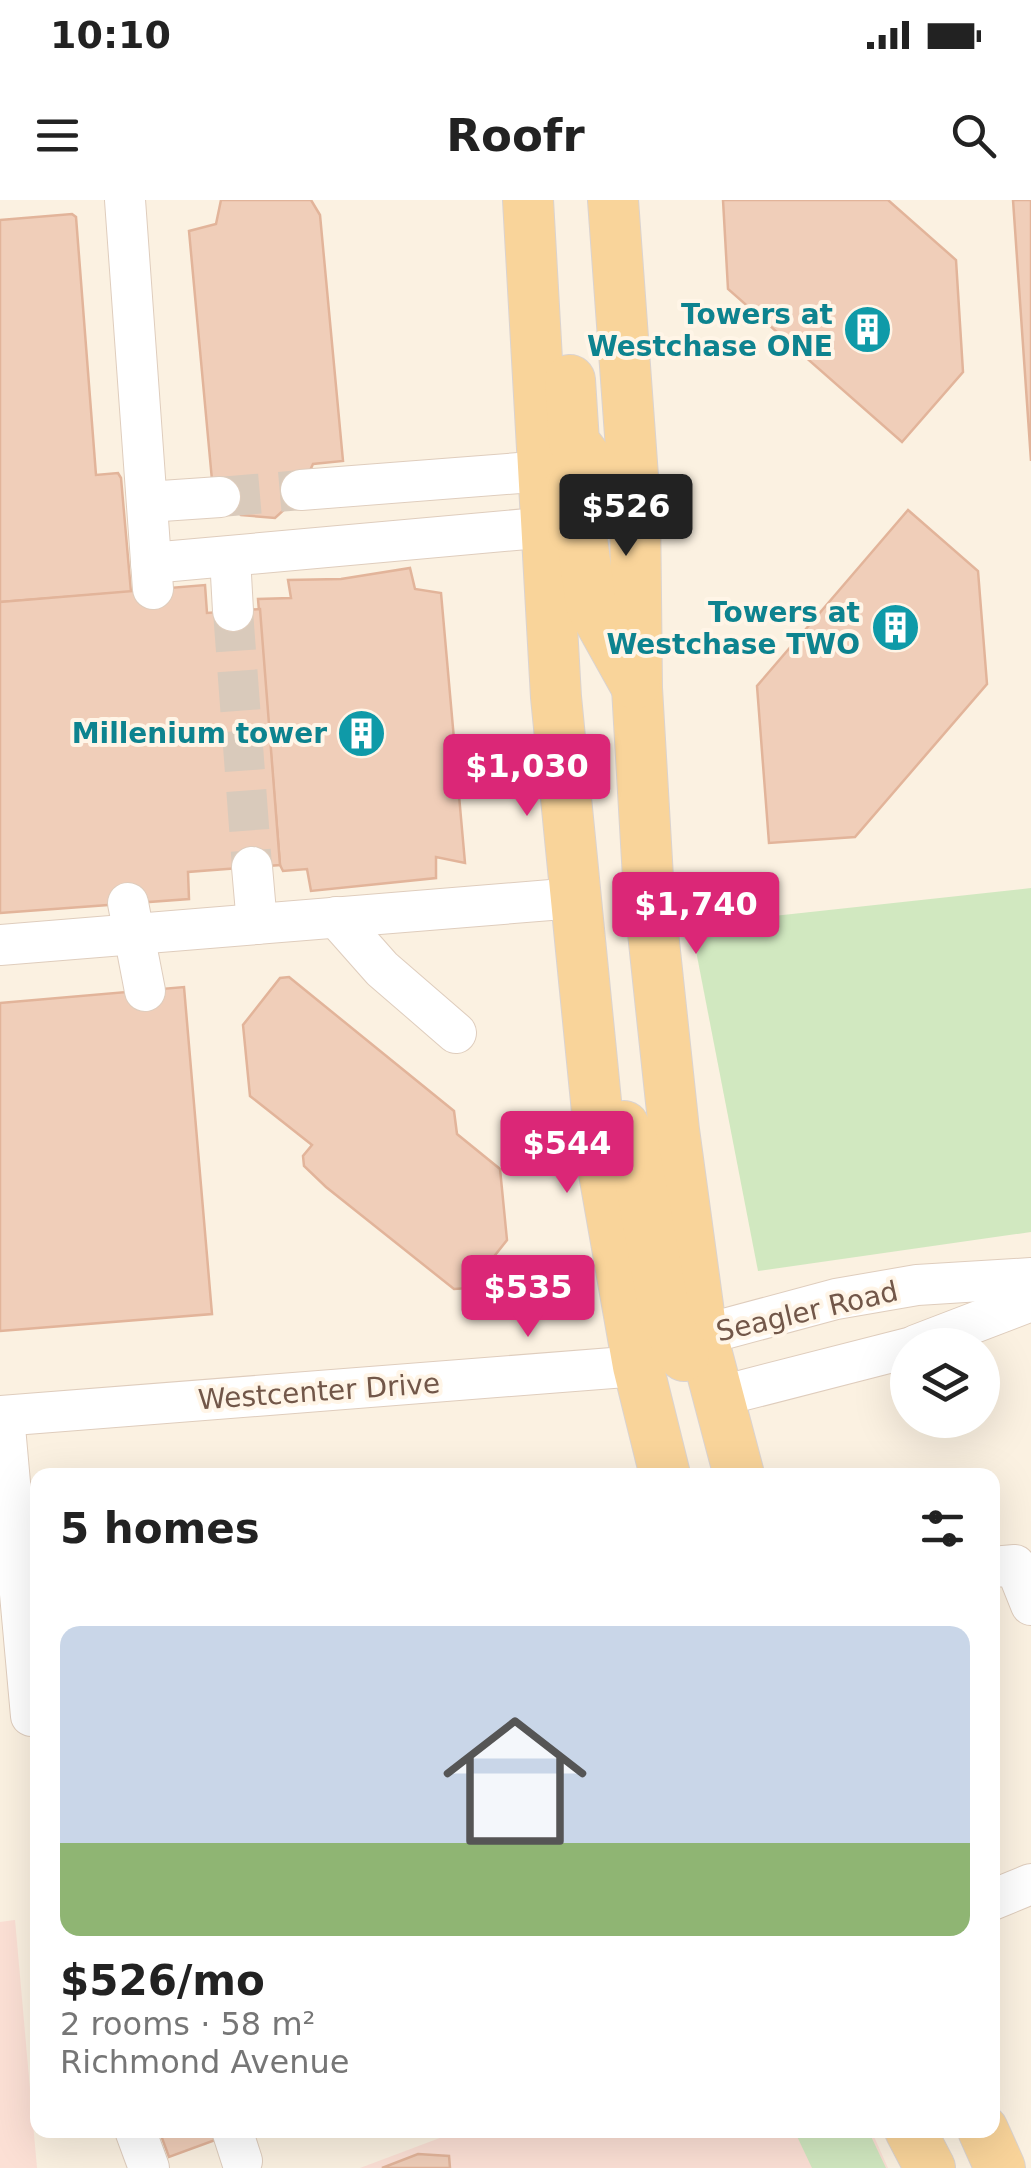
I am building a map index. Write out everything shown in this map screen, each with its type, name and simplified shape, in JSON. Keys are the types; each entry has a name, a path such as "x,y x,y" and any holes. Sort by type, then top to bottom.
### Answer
{"main road":[{"path":"528,200 556,697 602,1162 638,1366 663,1468"},
{"path":"612,200 635,504 638,688 649,896 674,1130 702,1335 738,1468"},
{"path":"533,278 569,365 574,442 596,471 635,504"},
{"path":"545,471 582,531 591,605 638,688"},
{"path":"593,1074 633,1142 666,1321 680,1351 717,1398"},
{"path":"638,1366 672,1378 690,1402 704,1468"},
{"path":"914,2138 930,2168"},
{"path":"987,2138 1000,2168"}],"street":[{"path":"125,200 152,576 230,558 548,527"},
{"path":"301,490 545,471"},
{"path":"147,502 220,497"},
{"path":"230,558 233,611"},
{"path":"252,867 257,924"},
{"path":"0,945 132,919 257,924 574,898"},
{"path":"336,917 382,969 456,1032"},
{"path":"132,919 145,991"},
{"name":"Seagler Road","path":"702,1335 836,1299 917,1285 1031,1278"},
{"path":"961,1328 1031,1302"},
{"path":"717,1398 890,1353"},
{"name":"Westcenter Drive","path":"2,1416 638,1366"},
{"path":"2,1416 30,1696"},
{"path":"1000,1566 1014,1565 1031,1605"},
{"path":"1000,1897 1031,1884"},
{"path":"138,2138 149,2168"}],"shaded area":[{"path":"15,1920 30,2089 30,2138 34,2138 37,2168 0,2168 0,1922"},
{"path":"440,2138 875,2138 888,2168 360,2168"}],"green space":[{"path":"1031,888 1031,1232 758,1271 691,925"},
{"path":"798,2138 872,2138 886,2168 812,2168"}],"building":[{"path":"221,200 311,200 320,215 343,461 313,464 298,497 275,518 241,515 213,491 189,231 216,224"},
{"name":"Towers at Westchase ONE","path":"723,200 888,200 956,260 963,372 902,442 728,289"},
{"path":"1013,200 1031,200 1031,461"},
{"path":"72,214 76,217 96,475 118,473 121,478 131,592 0,602 0,220"},
{"name":"Towers at Westchase TWO","path":"908,510 978,571 987,684 855,837 769,843 757,686"},
{"name":"Millenium tower","path":"410,568 415,589 441,593 465,863 436,857 436,878 311,891 307,869 283,871 280,865 258,599 291,598 288,580 341,579"},
{"path":"205,585 207,613 260,609 280,865 188,872 189,899 0,913 0,602"},
{"path":"289,977 454,1111 457,1134 500,1169 507,1240 469,1288 454,1289 326,1187 304,1166 303,1156 312,1145 250,1096 243,1025 280,978"},
{"path":"184,987 212,1314 0,1331 0,1003"},
{"path":"162,2138 218,2138 218,2139 169,2157"},
{"path":"418,2154 449,2156 450,2168 382,2168"}],"tunnel":[{"path":"220,497 301,490"},
{"path":"233,611 252,867"}],"place":[{"name":"Towers at Westchase ONE","path":"868,330"},
{"name":"Towers at Westchase TWO","path":"895,628"},
{"name":"Millenium tower","path":"362,733"}]}
